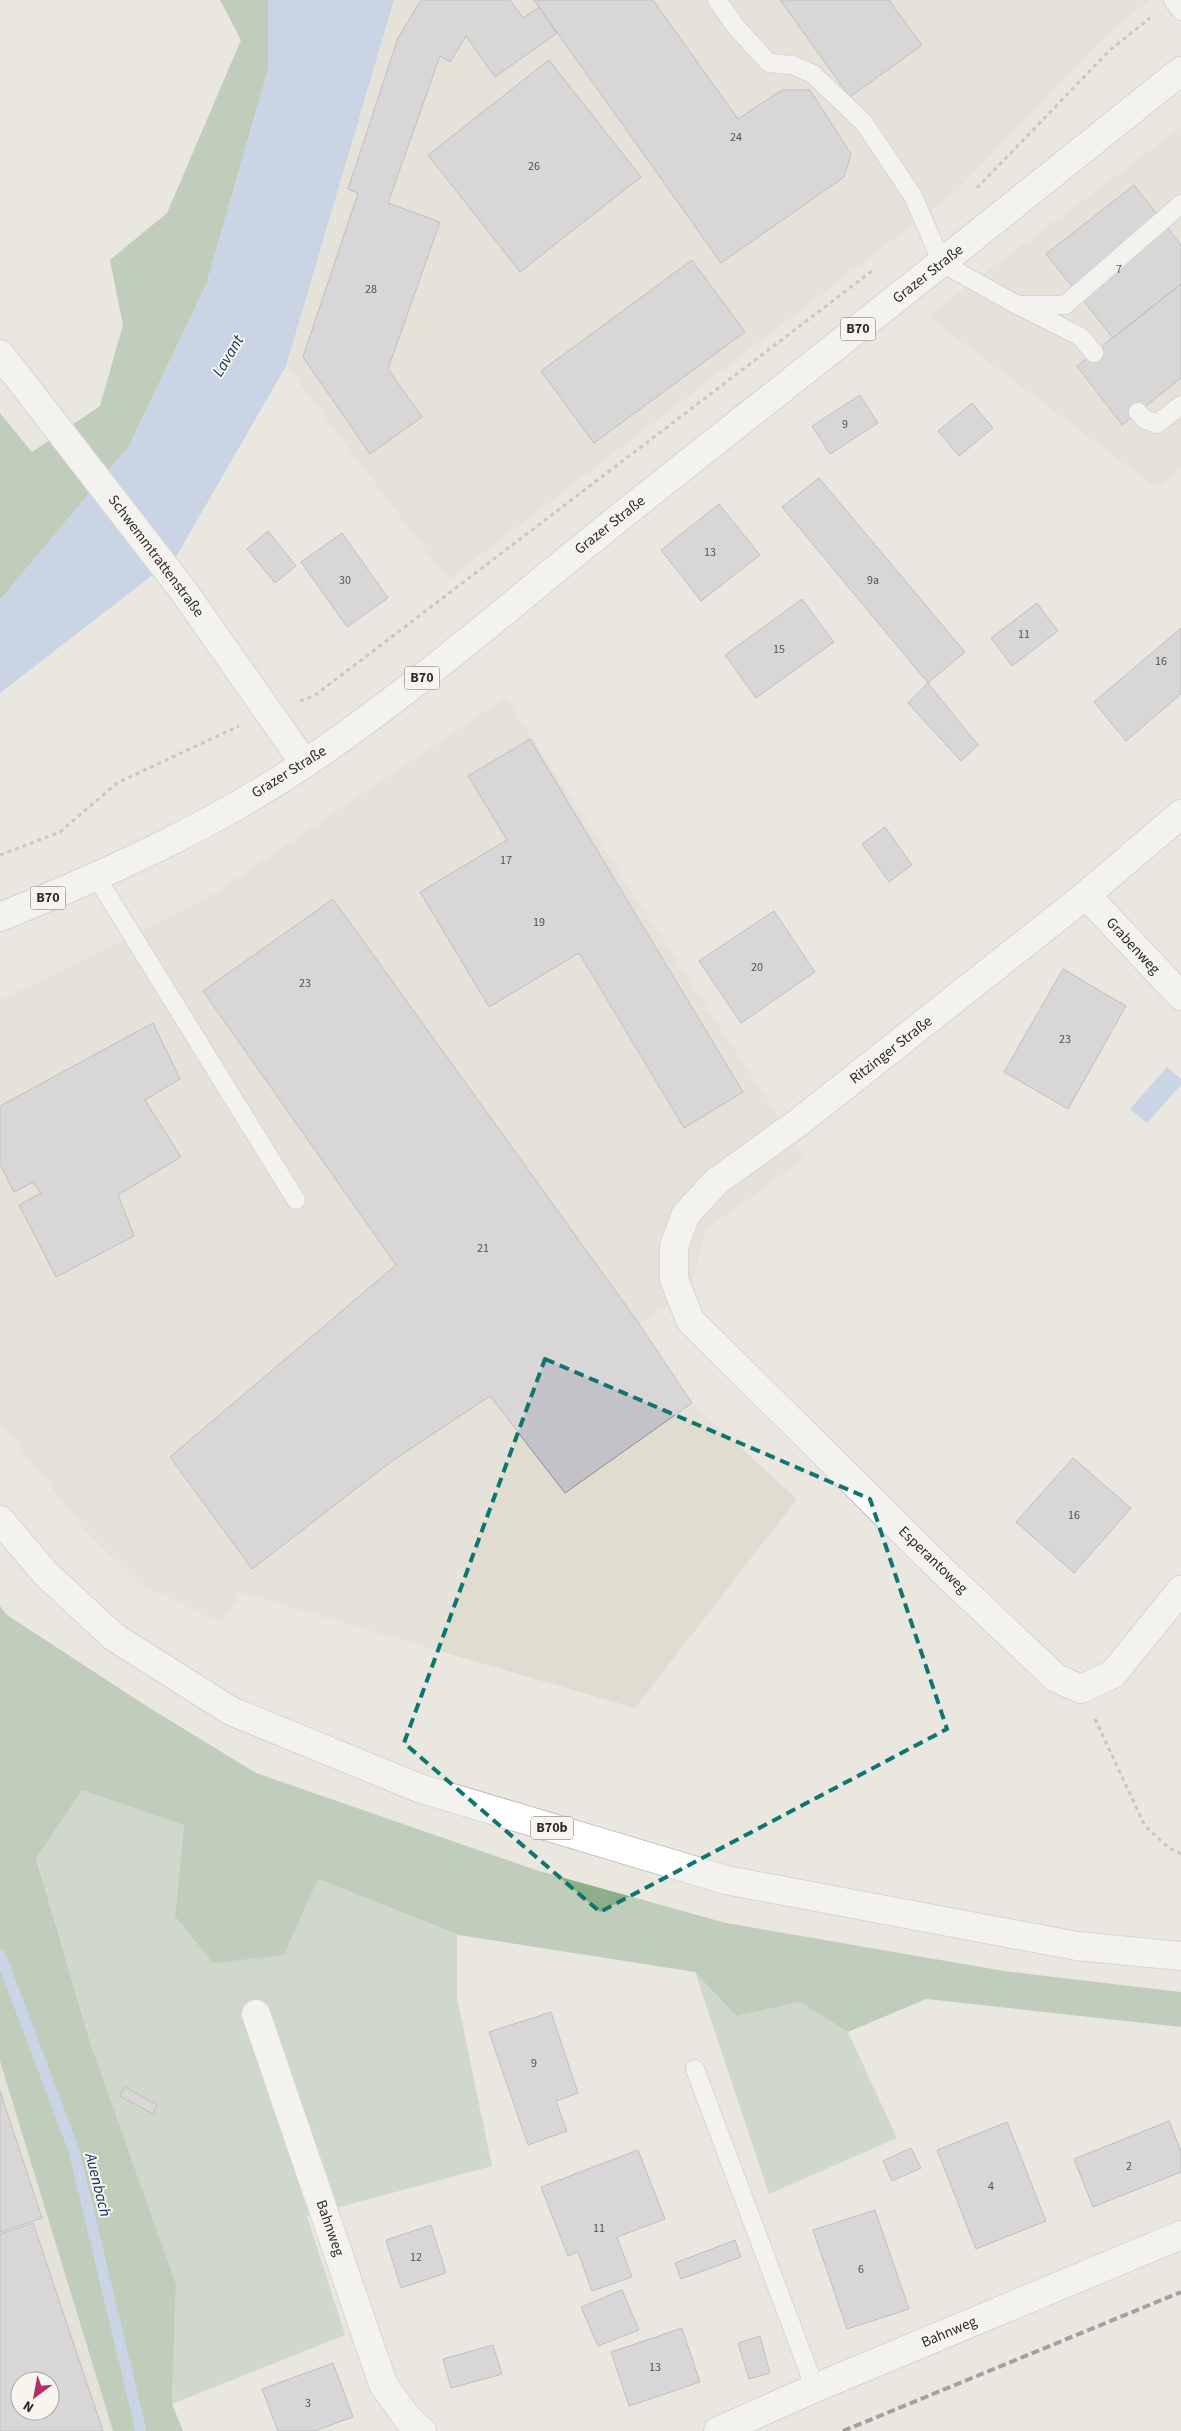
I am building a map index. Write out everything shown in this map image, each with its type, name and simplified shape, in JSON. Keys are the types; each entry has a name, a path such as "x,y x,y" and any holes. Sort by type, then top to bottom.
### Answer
{"street":[{"name":"Grazer Straße","path":"0,917 97,878 189,833 305,764 398,697 533,585 942,263 1181,70"},
{"name":"Schwemmtrattenstraße","path":"0,354 182,589 305,764"},
{"name":"Ritzinger Straße","path":"690,1320 674,1279 674,1246 686,1214 716,1180 799,1122 1086,895 1181,814"},
{"name":"Grabenweg","path":"1086,895 1181,996"},
{"name":"Esperantoweg","path":"690,1320 948,1575 1056,1678 1081,1689"},
{"name":"B70b","path":"0,1520 46,1574 114,1637 231,1711 419,1788 726,1880 1077,1946 1181,1956"},
{"path":"1081,1689 1113,1674 1181,1590"},
{"name":"Bahnweg","path":"256,2014 383,2384 408,2420 422,2431"},
{"name":"Bahnweg","path":"718,2431 815,2388 1181,2236"}],"lane":[{"path":"717,0 736,27 769,63 792,65 813,74 864,124 913,196 942,263 1017,305 1082,337 1094,353"},
{"path":"1173,0 1181,11"},
{"path":"1017,305 1065,305 1181,204"},
{"path":"1138,412 1144,419 1157,424 1181,405"},
{"path":"97,878 296,1200"},
{"path":"696,2069 815,2388"}],"path":[{"path":"974,191 1110,50 1152,16"},
{"path":"0,855 60,832 117,783 268,713 314,696 880,265"},
{"path":"1081,1689 1145,1826 1168,1847 1181,1854"}],"highlighted area":[{"path":"545,1359 870,1499 947,1729 600,1912 404,1743"}],"shaded area":[{"path":"394,0 1150,0 1102,39 958,190 448,580 286,366"},
{"path":"1181,127 1181,469 1157,488 927,316"},
{"path":"506,697 805,1158 706,1230 691,1289 640,1325 692,1403 797,1499 635,1708 241,1593 222,1624 140,1584 86,1531 0,1423 0,999 54,975 209,897"},
{"path":"0,2061 113,2431 0,2431"}],"green space":[{"path":"220,0 268,0 268,70 206,285 129,446 0,600 0,413 32,452 100,406 123,325 110,260 167,213 241,40"},
{"path":"0,1606 7,1615 148,1707 256,1773 539,1871 726,1923 1004,1971 1181,1992 1181,2027 926,1999 848,2032 800,2002 736,2016 695,1972 458,1935 318,1879 284,1955 213,1963 175,1916 184,1825 82,1790 36,1858 91,2045 176,2284 172,2404 183,2431 113,2431 0,2061"},
{"path":"82,1789 184,1824 175,1916 284,1955 318,1879 457,1935 457,1998 492,2166 307,2216 345,2335 172,2404 176,2284 91,2045 36,1857"},
{"path":"695,1972 736,2016 800,2002 848,2032 897,2138 769,2194"}],"water":[{"name":"Lavant","path":"268,0 394,0 286,366 176,557 0,693 0,600 129,446 206,285 268,70"},
{"path":"1167,1067 1181,1079 1181,1085 1147,1123 1130,1109"}],"building":[{"path":"421,0 510,0 523,18 539,7 557,33 495,77 466,36 450,62 440,56 388,203 440,222 388,369 422,417 370,454 303,357 358,193 348,189 398,38"},
{"path":"534,0 653,0 738,119 782,90 810,90 851,154 844,177 721,263"},
{"path":"780,0 889,0 922,45 850,97"},
{"path":"549,60 641,177 520,272 428,155"},
{"path":"1134,185 1181,245 1181,284 1113,338 1046,254"},
{"path":"692,260 745,332 594,443 541,371"},
{"path":"1181,284 1181,378 1122,425 1077,366"},
{"path":"860,395 878,423 830,454 812,426"},
{"path":"972,403 993,428 959,456 938,431"},
{"path":"819,478 965,652 928,683 782,507"},
{"path":"719,504 760,555 701,601 661,550"},
{"path":"268,531 296,566 275,583 247,549"},
{"path":"342,533 388,598 347,627 301,562"},
{"path":"802,599 834,642 756,698 725,655"},
{"path":"1037,603 1058,631 1012,666 991,638"},
{"path":"1181,628 1181,694 1126,741 1094,702"},
{"path":"928,683 978,745 961,761 908,703"},
{"path":"530,739 743,1092 684,1128 579,953 489,1007 420,892 507,840 468,776"},
{"path":"885,827 912,865 889,882 862,844"},
{"path":"333,899 640,1325 692,1403 565,1493 490,1396 392,1461 252,1569 170,1457 396,1265 203,991"},
{"path":"774,911 815,972 741,1023 699,961"},
{"path":"1063,969 1126,1006 1068,1109 1004,1072"},
{"path":"153,1023 180,1079 145,1100 181,1157 118,1195 134,1236 56,1277 19,1205 41,1193 33,1182 14,1192 0,1164 0,1106"},
{"path":"1073,1458 1131,1508 1074,1573 1016,1522"},
{"path":"551,2012 578,2093 556,2101 567,2131 528,2145 489,2032"},
{"path":"125,2087 157,2105 153,2114 120,2096"},
{"path":"0,2091 42,2218 0,2232"},
{"path":"1169,2121 1181,2151 1181,2172 1093,2207 1074,2159"},
{"path":"1007,2122 1046,2221 976,2249 937,2150"},
{"path":"911,2148 921,2168 892,2181 883,2161"},
{"path":"638,2150 665,2219 617,2237 632,2277 592,2291 578,2252 568,2256 541,2187"},
{"path":"875,2210 909,2309 847,2329 813,2230"},
{"path":"33,2223 103,2431 0,2431 0,2234"},
{"path":"431,2225 446,2273 401,2288 386,2240"},
{"path":"735,2240 741,2257 681,2279 675,2263"},
{"path":"622,2290 639,2330 598,2346 581,2307"},
{"path":"682,2328 700,2382 629,2406 611,2352"},
{"path":"760,2336 770,2373 749,2379 738,2343"},
{"path":"493,2345 502,2374 451,2388 443,2359"},
{"path":"333,2363 353,2417 315,2431 278,2431 262,2389"}],"waterway":[{"name":"Auenbach","path":"0,1954 74,2151 141,2431"}],"railway":[{"path":"843,2431 1181,2292"}]}
